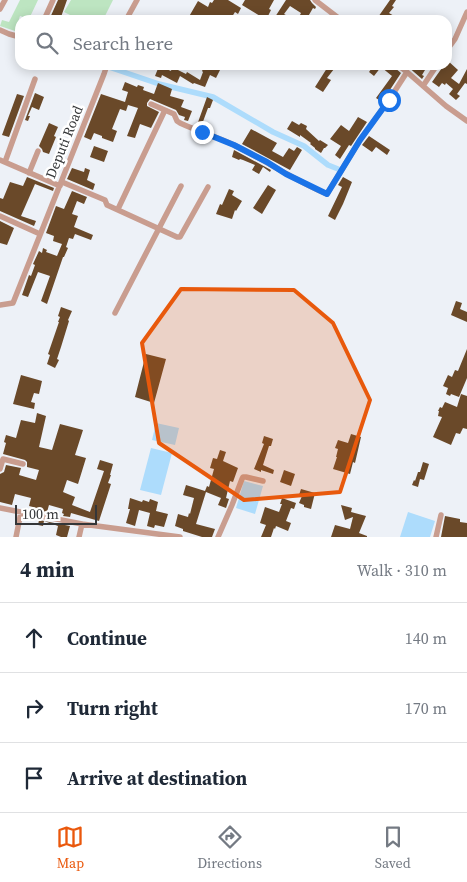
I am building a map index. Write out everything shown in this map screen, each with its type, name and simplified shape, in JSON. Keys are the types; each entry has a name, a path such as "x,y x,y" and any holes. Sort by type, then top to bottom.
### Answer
{"street":[{"path":"0,9 5,0"},
{"path":"46,15 53,0"},
{"path":"128,15 136,0"},
{"path":"315,0 334,15"},
{"path":"452,42 467,12"},
{"path":"0,30 15,36"},
{"name":"Deputi Road","path":"0,305 12,303 44,227 105,70"},
{"path":"404,70 446,106 467,121"},
{"path":"423,86 434,70"},
{"path":"151,104 174,114 180,123 234,145 327,194 360,140 407,72"},
{"path":"35,79 2,161 29,173 105,200 107,205 180,237 208,187"},
{"path":"118,209 165,110"},
{"path":"29,173 38,151"},
{"path":"115,313 181,186"},
{"path":"0,216 40,234"},
{"path":"0,469 2,459 23,464"},
{"path":"218,537 243,477 263,481"},
{"path":"0,508 82,524 179,537"},
{"path":"16,537 21,512"},
{"path":"436,537 441,515"},
{"path":"78,537 82,524"}],"highlighted area":[{"path":"181,289 294,290 333,323 370,400 340,492 244,500 159,443 142,343"}],"green space":[{"path":"20,0 38,0 31,15 15,15 15,31 0,26 2,20 9,22"},
{"path":"71,0 113,0 106,15 70,15 64,12"}],"water":[{"path":"156,423 179,428 175,445 152,440"},
{"path":"151,448 172,453 161,495 140,490"},
{"path":"244,481 263,486 255,514 236,508"},
{"path":"408,512 435,521 430,537 400,537"}],"building":[{"path":"58,0 67,0 62,15 51,15"},
{"path":"214,0 228,0 241,8 238,14 235,12 233,15 190,15 198,1 208,7 210,2 212,3"},
{"path":"245,0 274,0 269,9 271,10 268,15 258,15 242,5"},
{"path":"286,0 310,0 316,7 315,9 313,8 309,15 300,15 301,13 290,6 284,14 286,15 276,15"},
{"path":"390,0 396,0 392,6 394,7 389,13 392,15 380,15"},
{"path":"452,65 458,70 451,78 459,84 467,69 467,84 465,83 457,94 460,96 456,100 449,94 453,89 446,83 445,85 442,83 439,87 432,82 440,70 452,70"},
{"path":"157,70 178,70 186,74 187,72 200,80 202,71 220,70 216,78 210,75 205,87 193,84 180,76 177,83 162,75 161,78 155,76"},
{"path":"326,70 333,70 327,78 331,80 323,92 315,87"},
{"path":"370,70 379,70 374,76 369,72"},
{"path":"385,70 397,70 401,73 382,102 376,98 392,76"},
{"path":"412,70 425,70 422,79"},
{"path":"125,82 137,87 138,85 144,87 143,90 154,94 158,83 172,89 170,96 184,100 181,107 192,111 188,121 184,120 185,117 179,115 176,110 150,99 147,106 159,112 151,128 140,124 135,138 127,136 138,108 128,105 126,111 120,109 112,129 117,131 113,142 94,133 91,140 84,137 101,94 125,102 128,92 122,90"},
{"path":"35,93 44,97 39,110 32,107 28,121 25,120"},
{"path":"17,94 24,96 9,137 2,135"},
{"path":"207,97 213,100 201,127 197,125"},
{"path":"358,117 367,122 340,159 335,155 341,146 330,139 341,125 349,131"},
{"path":"292,121 299,125 301,123 307,126 306,129 319,141 328,145 321,153 315,149 311,143 300,135 300,137 287,129"},
{"path":"49,123 58,127 49,154 43,152 39,146"},
{"path":"251,129 277,143 272,151 283,157 289,148 294,151 297,147 302,150 290,170 242,144"},
{"path":"369,136 390,150 387,155 376,147 372,152 362,145"},
{"path":"94,146 108,151 104,162 90,157"},
{"path":"234,150 271,170 270,172 263,167 259,174 252,170 255,165 232,157"},
{"path":"72,168 84,172 85,168 90,170 87,180 95,184 93,190 67,179"},
{"path":"27,177 54,188 53,191 35,184 21,216 36,221 34,226 0,211 0,198 3,199 10,182 23,186"},
{"path":"343,177 352,182 335,220 328,216 342,187 338,185"},
{"path":"268,185 276,190 262,214 253,208"},
{"path":"229,189 234,191 232,195 242,201 235,210 232,219 216,214"},
{"path":"72,191 87,197 84,204 77,201 72,214 78,216 74,227 93,235 91,240 75,234 73,239 69,238 66,247 68,248 63,257 47,304 41,301 50,276 38,272 28,297 22,295 29,275 31,276 35,265 33,264 39,251 42,253 43,248 47,250 46,252 57,256 62,244 53,241 54,236 46,233 56,206 64,209"},
{"path":"0,221 14,228 7,245 0,243"},
{"path":"456,301 462,303 460,309 467,312 467,322 451,315"},
{"path":"61,307 72,311 57,359 59,360 55,368 47,364 50,355 48,354 59,322 60,317 58,316"},
{"path":"467,349 467,378 459,397 451,394 450,396 446,394 448,388 443,386 448,375 452,377 455,370 458,371"},
{"path":"146,354 166,359 154,403 135,397"},
{"path":"21,375 42,381 39,394 34,393 31,402 35,403 34,409 13,404"},
{"path":"461,394 467,396 467,429 463,428 460,434 456,433 451,445 433,437 442,417 438,416 438,411 445,402 457,407"},
{"path":"37,413 46,416 39,447 52,450 60,424 83,430 75,455 86,458 78,484 67,480 63,492 75,497 72,505 90,512 104,471 97,469 100,460 113,464 108,483 111,484 99,521 71,513 70,517 63,516 63,509 49,505 47,512 41,511 41,509 29,506 31,498 15,494 12,505 0,502 0,474 4,472 6,465 21,468 19,475 36,480 39,470 27,467 25,460 3,454 6,435 16,438 21,420 35,423"},
{"path":"351,434 361,437 355,463 353,462 350,474 333,469 337,457 338,449 335,448 338,440 348,443"},
{"path":"264,436 273,439 263,465 274,470 273,474 254,469 264,444 262,443"},
{"path":"220,450 226,452 223,461 238,468 233,482 230,481 226,498 229,499 226,508 218,505 221,498 206,492 196,524 215,529 212,537 202,537 183,531 183,529 175,526 178,514 188,517 194,498 183,495 186,485 205,491 207,486 209,487 214,469 210,468 213,458 217,459"},
{"path":"423,462 429,464 424,480 420,479 418,487 412,485 418,472 420,472"},
{"path":"284,470 295,474 291,486 280,482"},
{"path":"301,489 315,493 311,509 299,503 302,496 299,495"},
{"path":"130,498 142,502 143,500 149,502 150,499 158,502 156,511 168,514 164,527 155,525 154,528 147,526 150,513 139,510 135,526 126,523 130,509 128,509"},
{"path":"282,498 296,503 294,509 291,508 286,521 291,523 288,531 276,526 271,537 261,537 266,525 260,523 265,507 279,512"},
{"path":"341,505 352,508 351,512 366,516 359,533 367,537 331,537 335,525 350,529 353,517 345,520"},
{"path":"445,516 460,519 460,522 467,523 467,537 441,537"},
{"path":"39,520 70,526 67,537 56,535 58,526 44,521 43,526 38,525"}],"waterway":[{"path":"118,70 159,84 213,97 273,132 304,146 328,165 338,169"}],"route":[{"path":"202,132 234,145 327,194 360,140 389,100"}]}
